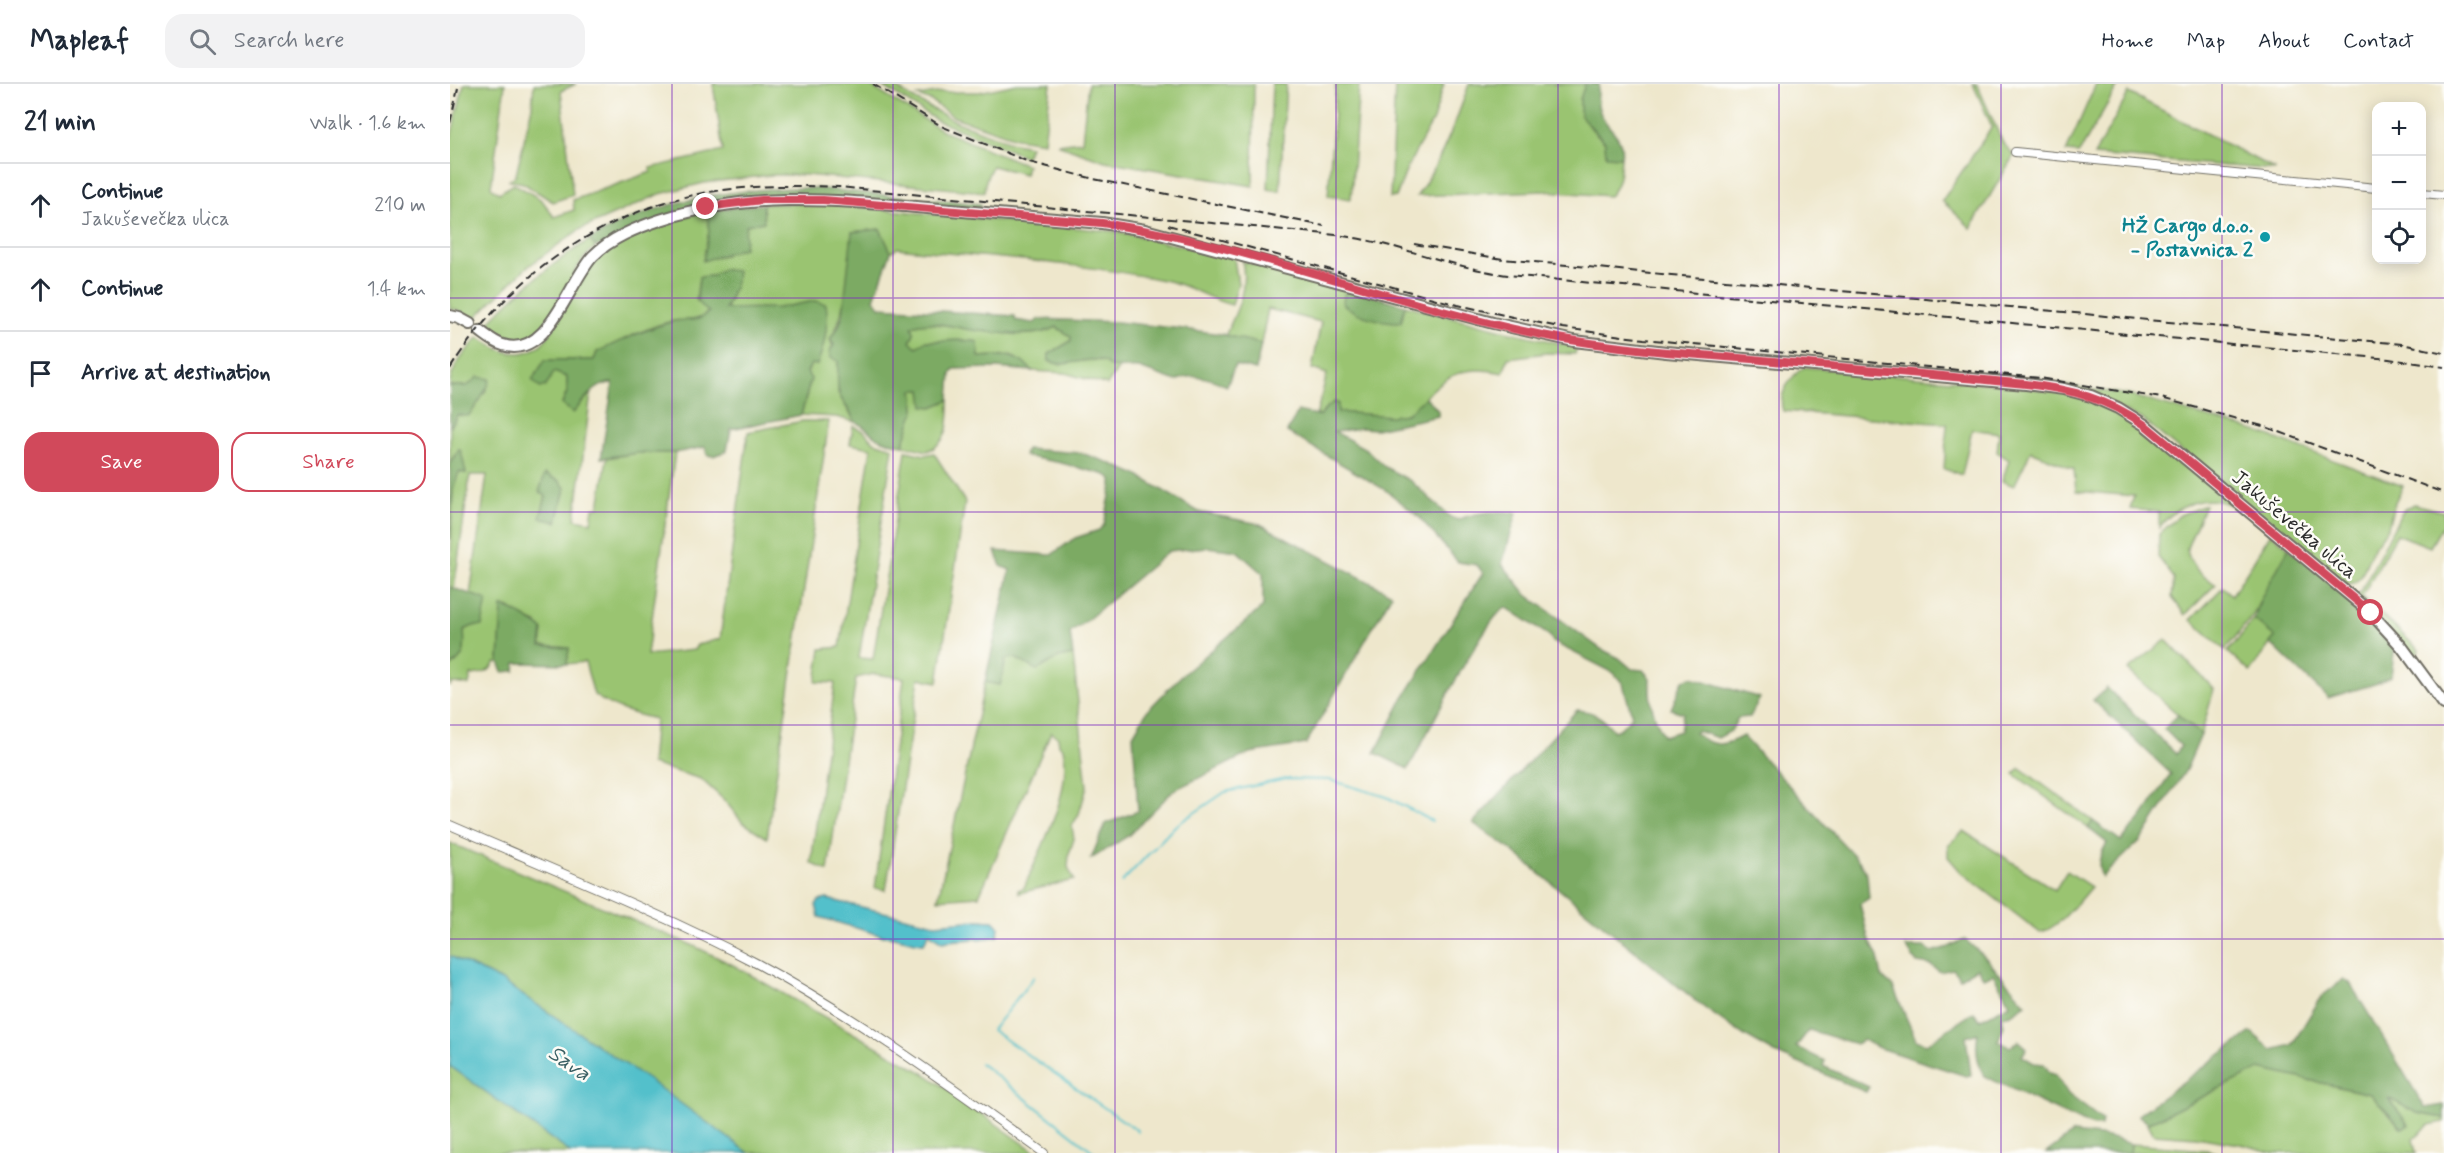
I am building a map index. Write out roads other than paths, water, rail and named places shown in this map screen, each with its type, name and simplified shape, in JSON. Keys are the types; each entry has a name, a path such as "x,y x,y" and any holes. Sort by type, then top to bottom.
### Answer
{"main road":[{"name":"Jakuševečka ulica","path":"480,332 509,347 521,347 533,342 548,327 585,265 593,256 625,234 706,207 746,201 788,199 869,203 1102,223 1145,230 1493,323 1601,345 1965,378 2071,391 2091,396 2129,414 2189,460 2371,613 2402,647 2444,703"},
{"path":"450,316 470,324"}],"street":[{"path":"2015,152 2372,188"},
{"path":"2426,193 2444,195"},
{"path":"450,825 660,916 757,964 935,1075 1044,1153"}],"water":[{"path":"827,899 935,924 993,921 999,927 998,936 942,942 929,933 924,943 883,936 819,917 816,905 819,901"},
{"name":"Sava","path":"450,956 500,980 643,1076 749,1153 571,1153 450,1066"}],"waterway":[{"path":"1122,882 1175,826 1225,792 1286,779 1330,780 1387,797 1432,821"},
{"path":"1034,977 992,1030 1138,1131"},
{"path":"980,1063 1095,1153"}],"railway":[{"path":"450,123 459,84"},
{"path":"873,84 941,126 1029,162 1094,179 1324,226"},
{"path":"450,369 472,337 525,281 556,257 589,236 624,218 660,204 698,194 751,187 786,186 839,187 1336,235 1358,238 1508,275 2389,359 2444,367"},
{"path":"1168,225 1458,305 1563,328 1644,339 2040,378 2161,398 2266,427 2444,493"},
{"path":"1414,244 1503,259 2402,344 2444,353"}],"place":[{"name":"HŽ Cargo d.o.o. - Postavnica 2","path":"2265,237"}]}
